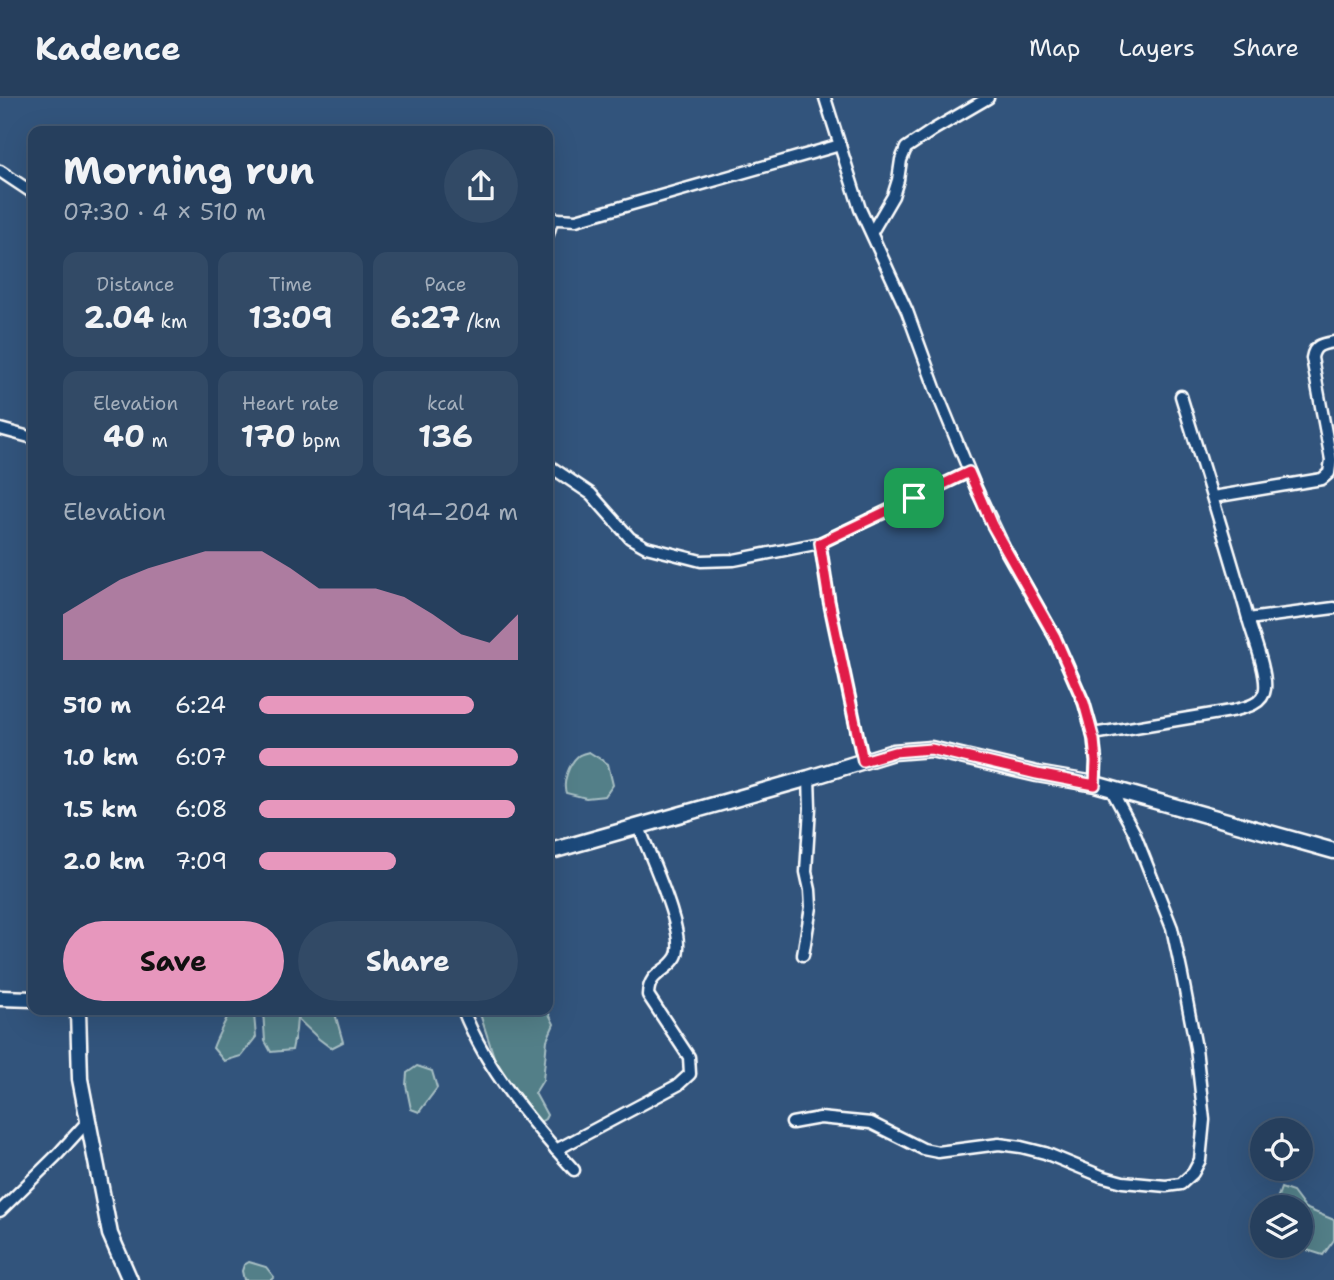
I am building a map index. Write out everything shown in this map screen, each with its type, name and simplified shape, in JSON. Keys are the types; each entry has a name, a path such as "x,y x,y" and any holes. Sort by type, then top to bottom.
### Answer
{"street":[{"path":"825,98 860,209 907,311 969,472 992,525 1055,637 1084,703 1093,734 1095,785"},
{"path":"872,233 893,196 906,148 988,98"},
{"path":"553,218 576,220 840,145"},
{"path":"0,171 28,190"},
{"path":"1213,497 1330,476 1331,460 1312,358 1319,345 1334,342"},
{"path":"1093,734 1251,706 1263,695 1265,688 1262,667 1181,396"},
{"path":"0,429 28,437"},
{"path":"553,468 591,494 630,538 646,547 701,561 734,560 820,543 969,472"},
{"path":"820,543 832,615 863,761"},
{"path":"1248,619 1334,608"},
{"path":"553,851 894,752 931,749 1111,789 1334,851"},
{"path":"803,955 811,906 806,872 809,778"},
{"path":"792,1123 820,1118 871,1123 923,1149 938,1152 999,1144 1021,1147 1045,1153 1123,1182 1166,1186 1181,1184 1193,1173 1200,1160 1204,1120 1196,1048 1180,963 1172,928 1156,885 1134,832 1111,789"},
{"path":"556,1150 678,1085 690,1074 689,1057 648,995 648,985 654,976 676,958 680,944 668,902 639,827"},
{"path":"0,998 28,999"},
{"path":"78,1015 80,1079 110,1234 130,1280"},
{"path":"465,1015 489,1063 547,1142 575,1170"},
{"path":"0,1211 88,1121"}],"green space":[{"path":"589,752 608,764 613,785 605,796 586,798 566,793 567,773 572,764 578,756"},
{"path":"228,1015 254,1015 256,1037 241,1056 224,1061 213,1048"},
{"path":"263,1015 336,1015 343,1042 331,1048 297,1018 292,1050 271,1052 265,1041"},
{"path":"480,1015 550,1015 554,1024 547,1040 543,1080 535,1093 547,1115 540,1122 496,1063"},
{"path":"417,1066 432,1071 437,1088 419,1112 411,1109 406,1085 407,1073"},
{"path":"1281,1188 1295,1195 1278,1195"},
{"path":"1313,1211 1334,1220 1334,1240 1323,1255 1313,1252"},
{"path":"249,1262 266,1267 274,1277 271,1280 244,1280 242,1271 244,1265"}],"route":[{"path":"969,472 992,525 1055,637 1084,703 1094,740 1095,785 931,749 894,752 863,761 829,601 820,543 914,498 969,472"}]}
